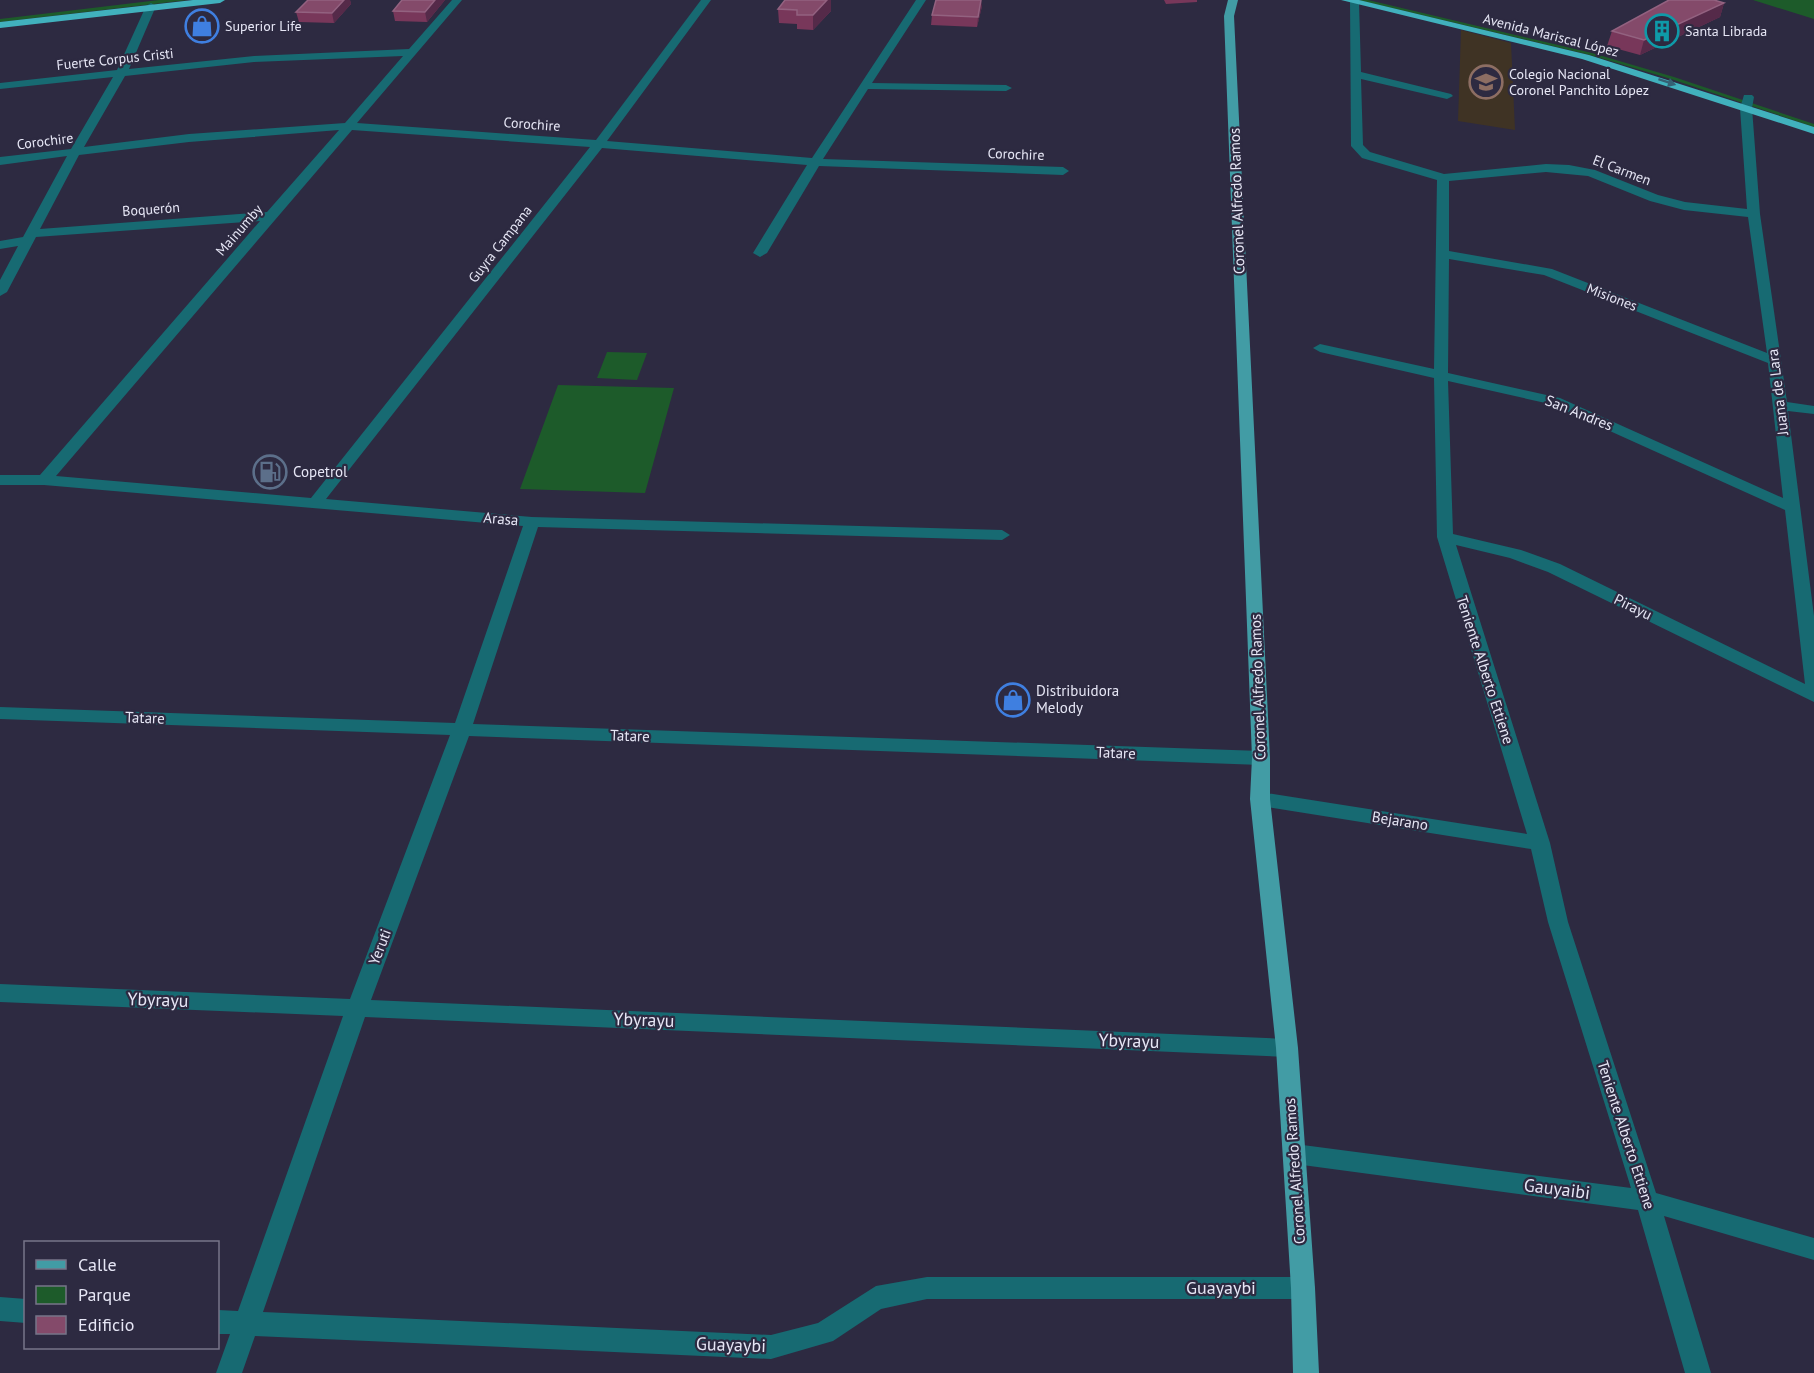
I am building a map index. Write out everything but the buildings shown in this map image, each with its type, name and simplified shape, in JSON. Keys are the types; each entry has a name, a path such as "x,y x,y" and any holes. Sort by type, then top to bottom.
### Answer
{"highway":[{"path":"0,16 132,0"},
{"path":"0,25 151,6 220,0"},
{"name":"Avenida Mariscal López","path":"1383,0 1592,50 1705,83"},
{"name":"Avenida Mariscal López","path":"1350,1 1585,57 1814,120"},
{"name":"Avenida Mariscal López","path":"1744,99 1814,131"}],"main road":[{"name":"Coronel Alfredo Ramos","path":"1233,0 1229,16 1261,758 1260,800 1287,1048 1303,1288 1306,1373"}],"street":[{"name":"Mainumby","path":"44,480 457,0"},
{"name":"Guyra Campana","path":"315,503 598,144 706,0"},
{"path":"760,253 815,162 921,0"},
{"path":"1350,1 1357,146 1360,151 1443,178"},
{"path":"0,292 75,152 122,72 151,6"},
{"name":"Fuerte Corpus Cristi","path":"0,86 254,59 412,52"},
{"path":"1354,74 1447,96"},
{"path":"866,86 1006,88"},
{"name":"Juana de Lara","path":"1744,99 1754,214 1775,361 1814,688"},
{"name":"Corochire","path":"0,161 189,138 348,126 815,162 1063,171"},
{"name":"El Carmen","path":"1443,178 1546,168 1569,169 1591,173 1654,198 1684,206 1754,214"},
{"name":"Teniente Alberto Ettiene","path":"1443,178 1441,376 1445,537 1540,843 1558,922 1647,1201 1698,1373"},
{"name":"Boquerón","path":"0,245 30,237 272,216"},
{"name":"Misiones","path":"1443,254 1547,272 1775,361"},
{"name":"San Andres","path":"1320,348 1555,400 1791,507"},
{"path":"1779,405 1814,410"},
{"name":"Arasa","path":"0,480 44,480 532,522 1002,535"},
{"name":"Yeruti","path":"229,1373 357,1008 462,729 532,522"},
{"name":"Pirayu","path":"1445,537 1515,554 1554,568 1814,696"},
{"name":"Tatare","path":"0,713 1261,758"},
{"name":"Bejarano","path":"1260,800 1540,843"},
{"name":"Ybyrayu","path":"0,993 1287,1048"},
{"name":"Gauyaibi","path":"1294,1154 1647,1201 1814,1249"},
{"name":"Guayaybi","path":"219,1322 771,1347 824,1333 876,1298 927,1288 1303,1288"},
{"path":"0,1310 24,1311"}],"shaded area":[{"name":"Colegio Nacional Coronel Panchito López","path":"1461,30 1511,43 1515,130 1458,121"}],"green space":[{"path":"159,0 188,0 0,22 0,19"},
{"path":"1358,0 1368,0 1592,53 1674,77 1814,124 1814,127 1671,79 1590,55"},
{"path":"1753,0 1814,0 1814,19"},
{"path":"607,352 647,353 637,380 597,378"},
{"path":"558,385 674,388 645,493 520,489"}],"place":[{"name":"Superior Life","path":"202,26"},
{"name":"Santa Librada","path":"1662,31"},
{"name":"Colegio Nacional Coronel Panchito López","path":"1486,82"},
{"name":"Copetrol","path":"270,472"},
{"name":"Distribuidora Melody","path":"1013,700"}]}
